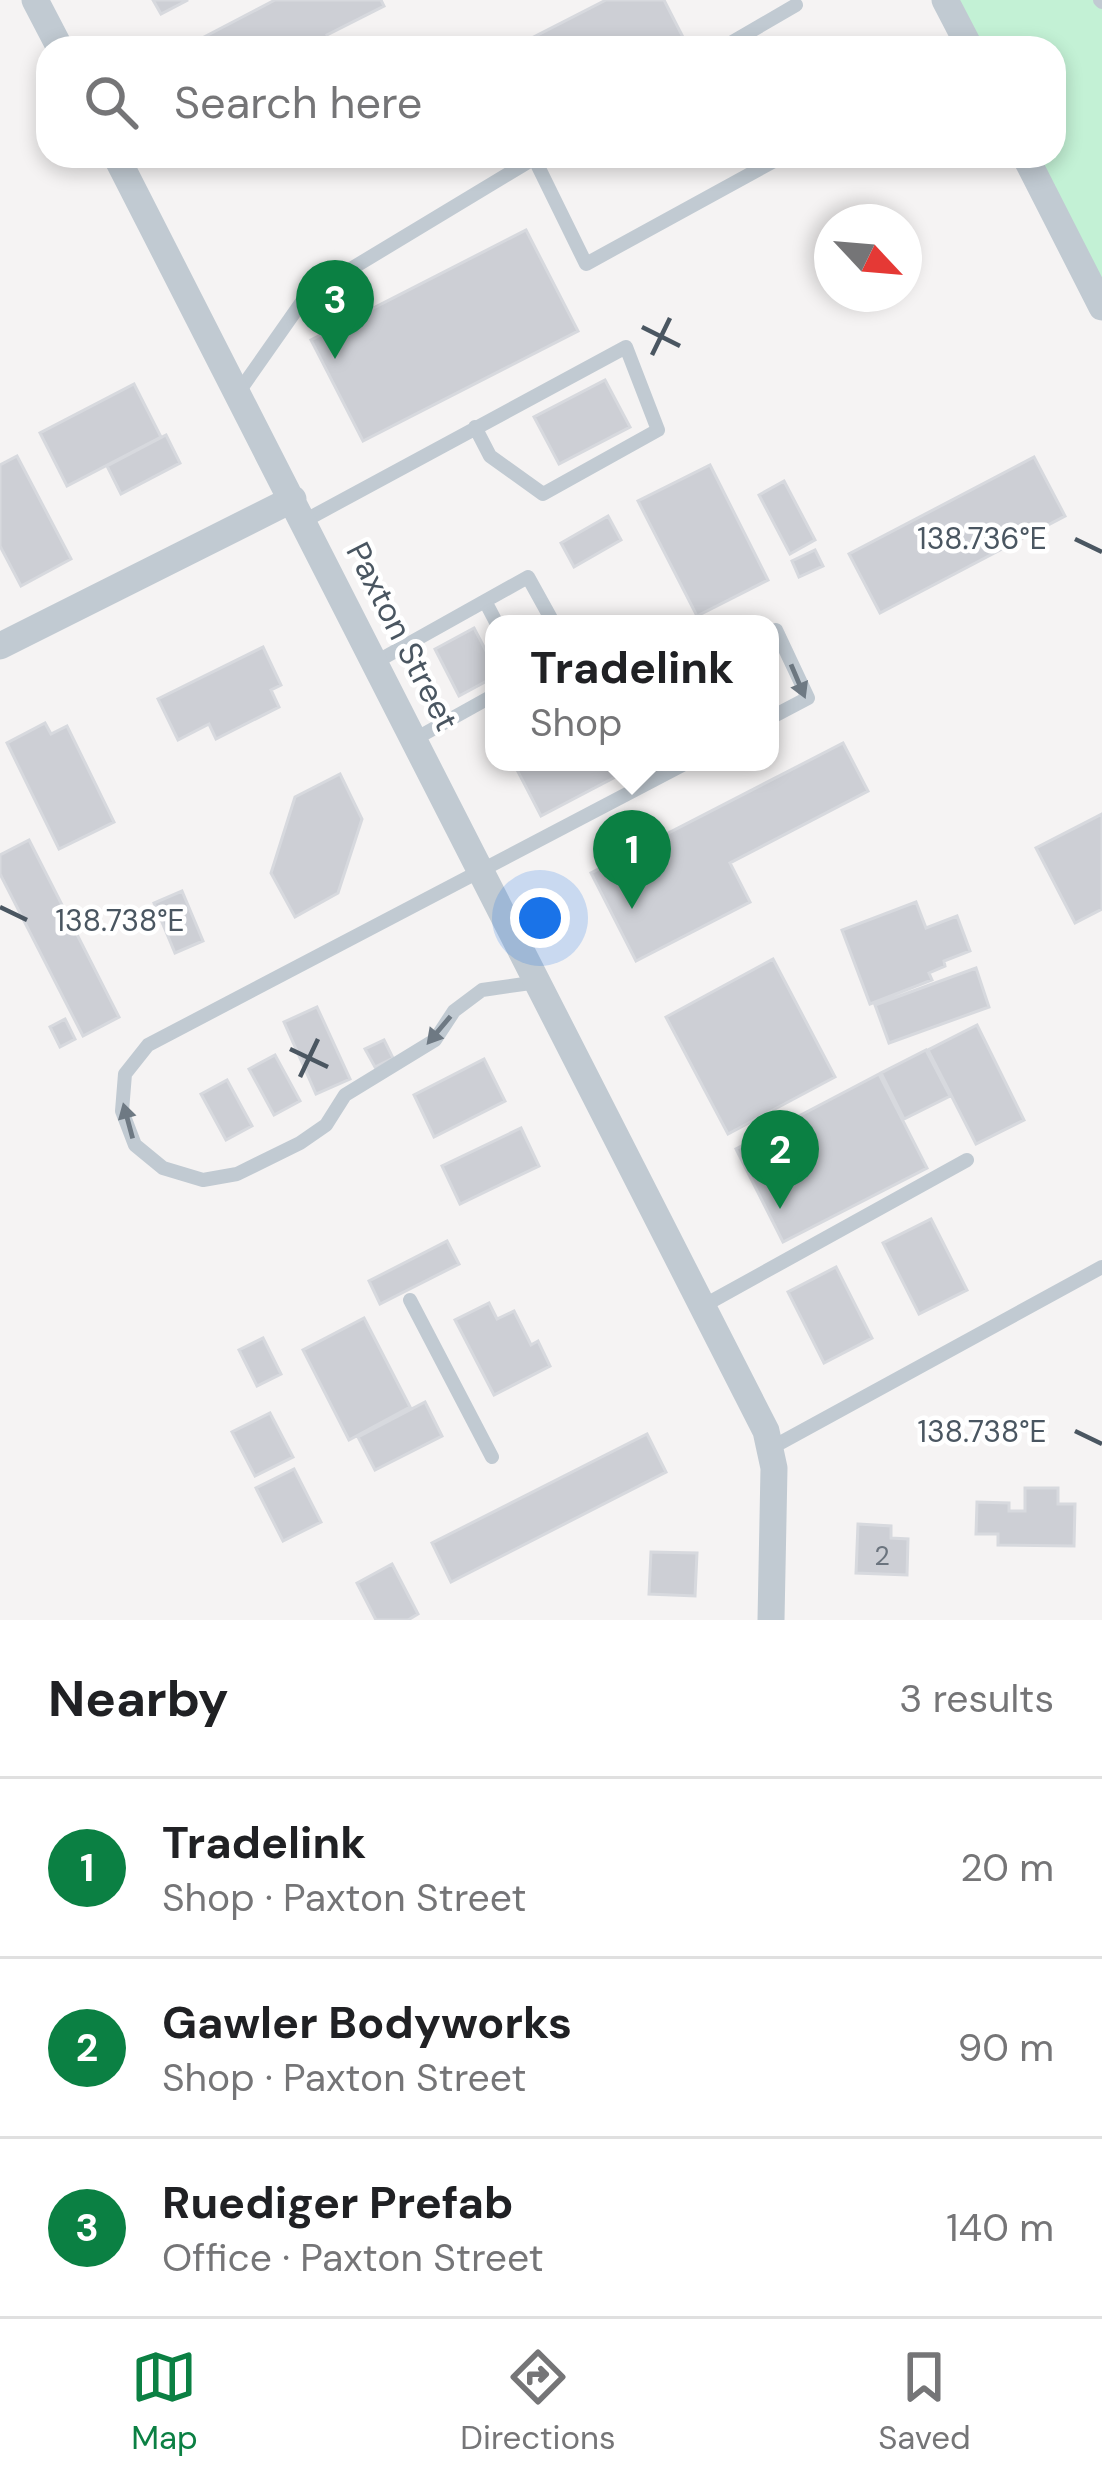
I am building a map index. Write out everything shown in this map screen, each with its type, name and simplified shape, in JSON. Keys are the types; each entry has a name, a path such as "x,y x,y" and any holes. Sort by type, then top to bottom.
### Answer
{"street":[{"path":"35,0 54,36"},
{"path":"945,0 964,36"},
{"name":"Paxton Street","path":"122,168 704,1306 772,1448 771,1620"},
{"path":"1031,168 1102,307"},
{"path":"0,646 299,510"}],"lane":[{"path":"743,36 796,5"},
{"path":"238,393 306,296 518,168"},
{"path":"541,168 586,264 761,168"},
{"path":"299,510 475,427 626,346 658,430 543,494 490,457 475,427"},
{"path":"376,662 528,578 549,615"},
{"path":"485,601 492,615"},
{"path":"779,637 808,698 779,713"},
{"path":"415,739 485,700"},
{"path":"538,982 482,990 454,1011 435,1040 345,1095 326,1125 237,1174 203,1180 163,1168 135,1145 122,1112 125,1074 148,1046 671,771"},
{"path":"704,1306 967,1160"},
{"path":"772,1448 1102,1267"},
{"path":"410,1300 492,1457"}],"green space":[{"path":"954,0 1102,0 1102,296 1038,168 1066,168 1066,36 972,36"}],"building":[{"path":"153,0 188,0 161,14"},
{"path":"275,0 381,0 384,6 327,36 206,36"},
{"path":"606,0 664,0 682,36 536,36"},
{"path":"526,230 578,331 363,441 311,340"},
{"path":"605,380 630,427 559,464 534,417"},
{"path":"134,384 161,437 67,486 40,433"},
{"path":"166,435 180,463 121,494 107,466"},
{"path":"17,456 71,559 21,586 0,546 0,465"},
{"path":"1034,457 1065,516 880,613 849,554"},
{"path":"710,465 768,580 696,615 638,501"},
{"path":"784,481 815,540 790,554 759,495"},
{"path":"608,516 621,540 574,567 561,543"},
{"path":"815,550 823,566 799,577 792,561"},
{"path":"474,628 485,649 485,682 459,696 435,649"},
{"path":"263,647 281,685 271,690 279,707 216,739 209,724 178,740 158,699"},
{"path":"45,723 51,734 67,726 114,822 59,849 7,743"},
{"path":"843,743 868,791 730,863 750,902 636,961 591,873"},
{"path":"518,771 627,771 541,816"},
{"path":"340,774 362,819 338,893 295,917 271,873 295,797"},
{"path":"1102,814 1102,909 1075,923 1036,848"},
{"path":"29,840 119,1017 83,1036 0,874 0,855"},
{"path":"182,891 203,941 175,953 154,903"},
{"path":"916,902 926,928 957,916 970,951 944,961 945,966 929,973 932,980 870,1004 842,930"},
{"path":"773,959 835,1077 728,1134 666,1017"},
{"path":"976,968 989,1007 889,1043 875,1005"},
{"path":"317,1007 350,1079 316,1094 284,1022"},
{"path":"65,1019 75,1039 60,1047 50,1027"},
{"path":"977,1025 1024,1120 976,1144 928,1050"},
{"path":"384,1040 393,1058 375,1067 365,1049"},
{"path":"926,1050 950,1096 904,1119 881,1073"},
{"path":"275,1055 300,1101 274,1115 249,1069"},
{"path":"484,1059 505,1101 434,1137 414,1095"},
{"path":"879,1074 927,1168 783,1242 736,1149"},
{"path":"227,1080 252,1126 226,1140 201,1094"},
{"path":"521,1128 539,1166 460,1204 442,1166"},
{"path":"931,1219 967,1290 919,1314 883,1243"},
{"path":"447,1241 459,1264 380,1304 369,1281"},
{"path":"836,1267 872,1338 824,1363 788,1292"},
{"path":"489,1303 497,1319 514,1311 531,1345 538,1341 550,1366 494,1395 455,1320"},
{"path":"364,1318 410,1407 349,1440 303,1350"},
{"path":"263,1338 281,1374 257,1386 239,1350"},
{"path":"425,1402 442,1436 375,1470 358,1437"},
{"path":"270,1413 293,1457 255,1476 232,1432"},
{"path":"647,1434 666,1472 451,1582 432,1543"},
{"path":"294,1469 321,1522 283,1541 256,1488"},
{"path":"1025,1488 1058,1488 1058,1504 1075,1504 1074,1546 998,1545 998,1534 976,1534 977,1502 1009,1503 1009,1511 1025,1511"},
{"path":"858,1524 891,1526 891,1538 908,1539 907,1575 856,1573"},
{"path":"651,1552 697,1553 695,1596 649,1594"},
{"path":"392,1564 418,1614 408,1620 376,1620 357,1583"}],"place":[{"name":"Ruediger Prefab","path":"335,359"},
{"name":"Tradelink","path":"632,909"},
{"name":"Gawler Bodyworks","path":"780,1209"}]}
